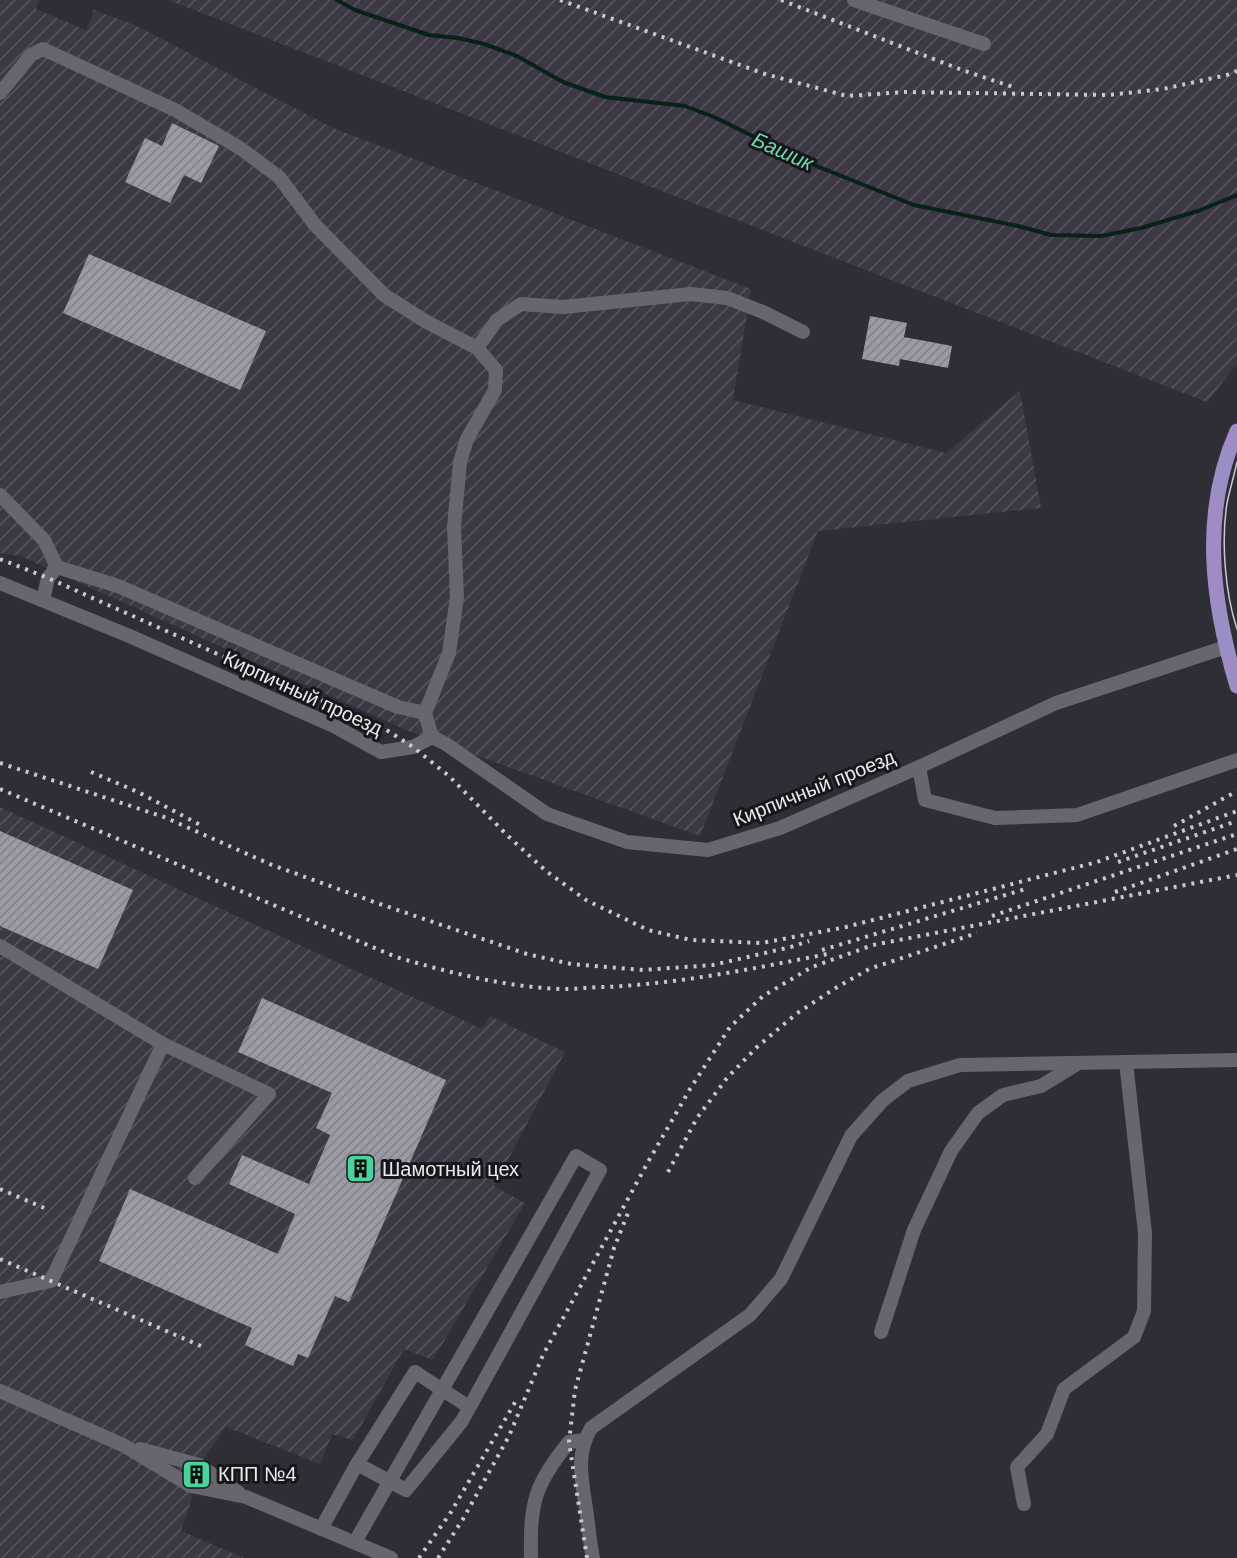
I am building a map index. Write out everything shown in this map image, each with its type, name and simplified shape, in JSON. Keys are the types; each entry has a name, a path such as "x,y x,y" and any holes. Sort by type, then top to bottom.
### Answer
{"main road":[{"path":"1237,431 1229,449 1215,506 1213,564 1226,647 1237,686"}],"street":[{"path":"854,0 984,44"},
{"path":"0,93 31,55 43,49 175,110 240,148 279,177 315,225 384,295 424,321 477,348 496,370 495,390 467,440 460,462 454,527 457,597 449,652 425,713 432,737"},
{"path":"477,348 497,320 521,304 563,307 691,294 727,298 763,312 803,332"},
{"path":"0,495 44,540 57,567 117,586 398,707 425,713"},
{"path":"43,600 48,578 57,567"},
{"name":"Кирпичный проезд","path":"0,583 334,726 381,752 413,747 432,737 446,744 547,813 627,842 708,850 780,828 919,767 1056,702 1226,647"},
{"name":"Кирпичный проезд","path":"919,767 925,800 996,818 1077,815 1237,760"},
{"path":"0,946 163,1044 269,1094 195,1178"},
{"path":"0,1292 51,1281 163,1044"},
{"path":"593,1558 581,1478 581,1452 584,1440 591,1428 750,1315 781,1279 851,1136 882,1101 908,1081 960,1065 1237,1060"},
{"path":"1024,1504 1017,1467 1047,1434 1064,1389 1134,1337 1144,1311 1145,1233 1126,1062"},
{"path":"881,1332 914,1230 951,1151 978,1113 1003,1095 1041,1086 1079,1063"},
{"path":"355,1542 389,1481 576,1156 600,1170 462,1421 406,1490 389,1481 357,1464"},
{"path":"321,1528 357,1464 415,1372 470,1407"},
{"path":"0,1391 123,1445 191,1486 246,1497 391,1558"},
{"path":"531,1558 531,1520 540,1484 550,1466 569,1442 584,1440"},
{"path":"123,1445 199,1465 246,1497"}],"shaded area":[{"path":"0,0 39,0 36,9 86,30 94,10 135,25 331,127 751,289 733,400 946,453 1020,391 1041,508 818,531 700,836 408,731 20,556 0,553"},
{"path":"168,0 1237,0 1237,364 1207,402"},
{"path":"0,807 482,1029 490,1016 565,1052 494,1186 525,1203 433,1360 404,1349 353,1440 332,1434 320,1464 226,1427 199,1465 204,1470 199,1481 190,1478 192,1498 181,1531 244,1558 0,1558"}],"building":[{"path":"172,123 219,146 201,183 184,175 170,203 125,182 145,138 162,146"},
{"path":"89,254 266,331 240,390 63,313"},
{"path":"870,316 907,323 904,337 952,346 948,368 900,359 899,366 862,359"},
{"path":"0,831 133,890 98,969 0,926"},
{"name":"Шамотный цех","path":"262,998 446,1080 349,1302 335,1296 308,1358 298,1354 293,1366 245,1345 252,1328 99,1261 130,1189 278,1254 295,1214 229,1184 242,1155 309,1184 330,1135 316,1128 332,1093 238,1052"}],"waterway":[{"name":"Башик","path":"337,0 355,10 429,35 484,44 517,56 563,82 605,97 685,106 714,117 804,161 914,205 1051,235 1101,236 1141,228 1198,211 1237,195"}],"tram line":[{"path":"1237,462 1227,503 1224,534 1227,583 1237,629"}],"railway":[{"path":"560,0 765,74 847,96 905,92 1108,95 1163,89 1237,71"},
{"path":"781,0 962,70 1013,87"},
{"path":"0,559 48,578 385,729 413,747 449,776 546,871 586,900 648,930 691,940 762,943 846,927 1097,862 1237,811"},
{"path":"0,763 164,817 272,865 377,903 527,954 571,964 643,970 713,965 809,941"},
{"path":"91,772 138,792 204,827"},
{"path":"0,789 396,957 478,978 562,989 636,985 720,974 832,953"},
{"path":"1174,826 1237,791"},
{"path":"1118,862 1237,821"},
{"path":"992,916 1237,834"},
{"path":"1115,892 1237,849"},
{"path":"438,1558 463,1519 509,1436 543,1355 690,1089 730,1027 763,996 812,967 873,945 1237,875"},
{"path":"822,950 1029,888"},
{"path":"668,1172 697,1118 727,1078 757,1047 796,1014 869,969 977,933"},
{"path":"0,1189 49,1210"},
{"path":"587,1558 569,1442 575,1390 614,1248 628,1213"},
{"path":"0,1259 201,1346"},
{"path":"419,1558 451,1512 517,1399"}],"place":[{"name":"Шамотный цех","path":"361,1169"},
{"name":"КПП №4","path":"197,1474"}]}
